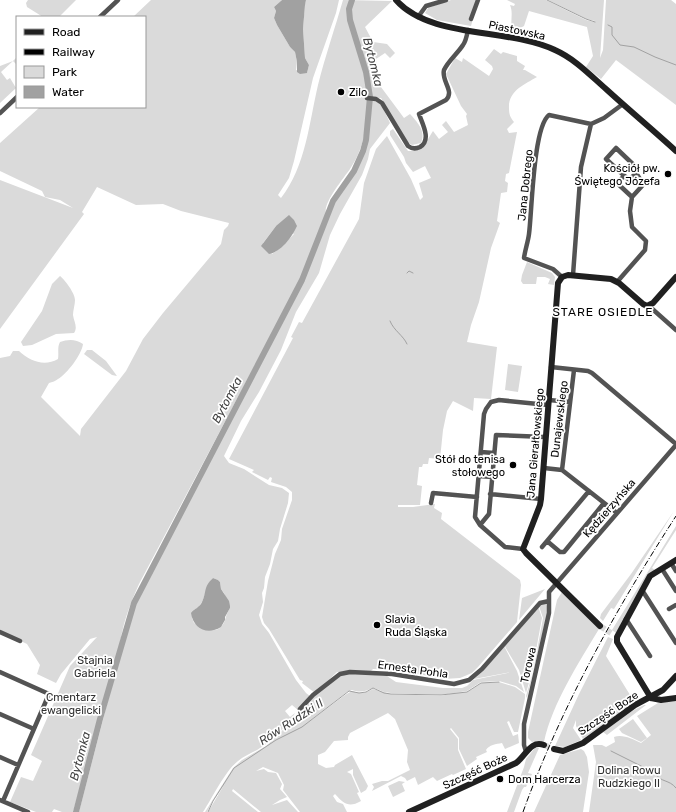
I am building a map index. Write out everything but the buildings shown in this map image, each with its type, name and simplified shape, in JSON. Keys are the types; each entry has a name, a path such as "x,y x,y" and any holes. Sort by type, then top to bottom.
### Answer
{"street":[{"path":"101,16 118,0"},
{"name":"Piastowska","path":"396,0 406,10 418,17 436,23 535,43 554,49 576,63 676,151"},
{"path":"418,17 426,6 446,0"},
{"path":"471,19 478,0"},
{"path":"367,98 376,99 382,103 406,144 410,148 414,149 422,146 426,135 418,114 446,100 449,96 450,92 444,78 444,71 464,44 468,30"},
{"path":"0,113 16,98"},
{"path":"574,275 582,167 592,124 604,118 623,104"},
{"name":"Jana Dobrego","path":"562,277 553,269 524,258 529,234 535,159 544,124 549,115 592,124"},
{"path":"622,188 636,173 638,168 616,148 606,159 629,180"},
{"path":"617,282 645,250 646,246 646,241 632,227 630,211 632,197 642,186 642,182 636,173"},
{"path":"624,176 617,183 632,197"},
{"path":"562,277 574,275 608,278 617,282 643,304 649,306 676,330"},
{"name":"Jana Gierałtowskiego","path":"523,549 541,499 558,284 562,277"},
{"path":"649,306 676,277"},
{"path":"551,367 588,371 592,373 676,445"},
{"name":"Dunajewskiego","path":"562,470 574,370"},
{"path":"570,402 548,403 499,400 491,402 484,414 475,517 480,525 505,547 523,549 526,554 600,626"},
{"path":"480,525 489,514 496,435 545,437"},
{"name":"Kędzierzyńska","path":"556,583 676,445"},
{"path":"481,452 494,453"},
{"name":"Dunajewskiego","path":"544,468 562,470 617,514"},
{"path":"479,476 492,477"},
{"path":"542,547 589,491"},
{"path":"431,503 433,493 477,497"},
{"path":"490,494 541,499"},
{"path":"547,541 560,552 564,552 604,503"},
{"path":"676,571 674,562 650,576 626,619 614,634 617,642 651,698 661,700 676,698"},
{"path":"662,569 676,592"},
{"name":"Torowa","path":"526,752 524,745 524,724 549,613 549,592 556,583"},
{"path":"642,590 676,643"},
{"name":"Ernesta Pohla","path":"300,709 313,695 336,676 342,673 392,674 450,684 466,681 482,669 540,602 549,600"},
{"path":"669,609 676,605"},
{"path":"626,619 650,656"},
{"path":"0,632 20,641"},
{"path":"0,672 49,694 2,800 28,812"},
{"name":"Szczęść Boze","path":"554,750 563,751 583,743 635,706 663,690 676,676"},
{"path":"661,700 663,690"},
{"path":"0,714 34,729"},
{"name":"Szczęść Boże","path":"409,812 512,765 521,759 531,746 536,744 544,745"},
{"path":"0,758 18,765"}],"green space":[{"path":"28,0 76,0 60,16 41,16 27,7 26,3"},
{"path":"151,0 282,0 274,7 276,11 274,18 290,47 295,52 297,62 296,70 307,73 309,65 305,58 303,29 306,0 339,0 336,13 313,78 289,178 278,195 281,198 296,172 306,144 321,74 343,0 392,1 365,27 373,42 387,44 395,53 390,58 385,53 376,59 378,83 404,118 410,114 420,127 423,135 421,143 412,145 407,142 381,98 368,98 364,135 359,152 350,169 330,197 326,213 301,278 135,592 124,624 119,650 73,812 62,812 54,809 52,812 36,812 10,802 21,777 33,781 42,761 31,755 70,666 97,637 90,639 61,674 56,683 37,674 40,665 27,644 0,631 0,358 10,356 13,351 19,351 32,360 48,363 58,359 58,348 60,342 72,340 83,344 80,353 70,368 57,380 49,383 41,397 80,436 81,429 126,371 143,339 221,244 224,230 229,223 181,211 163,204 136,205 97,187 82,212 84,214 0,329 0,180 73,208 60,200 45,197 42,191 0,171 0,143 39,108 146,108 146,16 134,16","holes":["276,226 294,234 272,254 263,243"]},
{"path":"451,0 478,0 471,26 437,20 425,13 428,8"},
{"path":"507,0 546,0 586,20 594,22 595,21 586,19 548,0 604,0 600,58 603,50 606,0 671,0 676,4 676,105 616,60 601,79 586,67 593,56 587,27 529,11 524,26 513,32 511,25 512,12 510,5 514,6 515,4"},
{"path":"494,49 501,54 503,52 517,56 517,61 525,66 523,70 537,77 518,89 511,97 509,102 510,114 514,122 507,129 509,133 517,132 509,173 506,174 505,181 508,183 507,192 501,193 497,221 500,223 491,248 479,302 467,342 497,347 491,399 474,398 473,411 453,401 447,411 443,430 440,459 429,458 428,464 423,464 422,467 419,467 417,485 422,486 420,505 398,505 398,507 413,507 435,504 434,508 442,513 441,519 520,580 521,585 517,622 472,673 460,678 444,679 398,670 373,669 371,671 337,672 315,693 302,683 303,681 300,680 264,623 262,617 268,581 275,554 281,540 282,529 292,500 292,492 286,487 271,482 272,478 270,477 268,480 252,472 254,470 229,459 293,338 291,337 299,322 302,323 359,219 364,183 376,149 387,136 411,179 420,200 423,197 419,183 431,178 425,166 413,172 390,135 390,131 393,129 408,151 413,151 424,145 433,131 439,139 448,132 442,125 446,121 454,132 468,125 467,114 461,106 446,74 455,58 462,62 463,58 489,76 493,69 492,66 485,60"},
{"path":"13,61 1,72 7,80 10,78 16,88 0,103 0,66"},
{"path":"371,100 377,101 383,108 390,123 370,149 362,175 330,235 319,273 296,312 281,350 259,392 241,421 224,456 229,463 244,469 269,485 282,488 289,493 288,503 278,541 273,549 270,564 265,577 262,593 263,602 259,615 262,624 269,633 296,680 310,696 298,710 292,705 285,711 290,717 295,713 289,722 274,737 233,765 203,812 79,812 132,608 305,278 337,195 358,166 364,154 370,124","holes":["213,578 218,580 230,608 222,625 215,630 211,630 194,623 192,618 194,610 201,603 210,582"]},
{"path":"527,262 552,273 555,277 554,285 548,284 550,279 545,277 537,277 536,284 523,284 521,281 522,275"},
{"path":"60,276 75,297 73,315 76,329 74,333 56,334 32,345 23,346 21,342 42,311 52,284"},
{"path":"87,350 92,350 106,361 117,376 112,375 84,354"},
{"path":"508,364 522,366 518,392 505,390"},
{"path":"674,511 614,609 611,608 603,621 600,618 601,614 631,574"},
{"path":"676,526 676,530 652,568 655,570 616,633 612,630"},
{"path":"545,589 519,620 522,598"},
{"path":"562,592 599,629 575,669 560,698 553,713 544,742 532,742 528,738 528,732 557,600"},
{"path":"546,603 548,610 527,698 526,696 533,672 543,618 539,606"},
{"path":"538,606 542,618 532,672 526,693 519,670 504,645"},
{"path":"608,637 613,639 606,656 635,703 583,739 576,726 576,720 573,728 581,740 565,747 555,746 579,694"},
{"path":"504,646 517,671 474,679 483,671"},
{"path":"517,671 524,692 516,686 499,681 481,682 467,691 454,693 467,692 481,683 499,682 515,687 525,694 518,732 514,732 509,721 507,722 513,736 518,734 519,743 505,749 502,743 495,744 487,748 487,752 476,757 477,759 467,766 459,749 459,738 451,728 450,729 458,739 458,750 466,769 437,781 433,777 418,785 415,777 407,781 401,776 372,791 374,787 372,784 388,781 410,770 407,762 408,750 395,719 388,713 350,733 348,740 334,741 325,752 318,755 318,764 326,768 334,767 352,755 368,786 366,790 361,793 353,775 353,769 347,772 351,774 359,792 357,793 361,801 353,804 347,804 335,794 333,796 337,802 343,804 347,812 300,812 283,790 284,785 278,773 263,767 256,771 264,769 268,772 276,773 282,784 280,789 287,797 272,805 287,800 298,812 261,812 233,789 232,791 258,812 208,812 224,785 207,812 205,812 233,768 242,760 266,746 309,701 336,677 350,673 387,676 396,682 443,688 462,688 467,686 473,680","holes":["374,688 391,693 441,695 454,693 441,696 390,694 373,689 363,693 352,691 302,727 347,692 352,690 365,691"]},
{"name":"Dolina Rowu Rudzkiego II","path":"676,701 676,812 589,812 596,762 593,745 602,745 606,747 615,742 614,737 617,736 628,737 641,743 651,735 637,716 658,703"},
{"path":"646,705 607,735 603,732 632,711"},
{"path":"633,719 647,738 641,742 622,733 619,729"},
{"path":"535,748 539,748 528,773 532,774 526,787 522,790 514,812 507,812 526,759"},
{"path":"581,749 587,757 589,772 583,812 534,812 560,755"},
{"path":"399,781 405,782 402,784 405,791 393,797 388,786"}],"water":[{"path":"282,0 306,0 303,29 305,58 309,65 307,73 300,74 297,72 295,52 290,47 274,18 276,11 274,7"},
{"path":"289,215 297,226 295,230 282,247 269,254 261,246 276,226"},
{"path":"213,578 220,582 221,589 229,601 230,608 221,627 211,631 202,629 198,626 192,618 191,613 201,604 206,587"}],"waterway":[{"name":"Bytomka","path":"76,812 100,719 134,603 302,280 333,201 354,171 363,151 366,140 370,97 366,72 350,20 349,9 352,0"},
{"path":"547,0 595,22"},
{"path":"608,25 612,27 612,35 620,45 634,47 676,65"},
{"path":"407,273 409,271 413,273"},
{"path":"390,321 407,344"},
{"name":"Rów Rudzki II","path":"208,812 213,801 234,768 276,740 302,727 349,691 359,693 366,692 373,688 384,693 391,694 441,695 467,692 481,683 499,682"},
{"name":"Rów Rudzki II","path":"611,751 655,773 657,776 671,783 676,788"}],"tunnel":[{"path":"600,626 611,633"},
{"path":"544,745 554,749"}],"railway":[{"path":"523,812 554,735 591,660 632,587 676,516"}],"place":[{"name":"Zilo","path":"341,92"},
{"name":"Kościół pw. Świętego Józefa","path":"668,174"},
{"name":"Stół do tenisa stołowego","path":"513,465"},
{"name":"Slavia Ruda Śląska","path":"377,625"},
{"name":"Dom Harcerza","path":"500,779"}],"district":[{"name":"STARE OSIEDLE","path":"603,312"}],"park label":[{"name":"Stajnia Gabriela","path":"95,666"},
{"name":"Cmentarz ewangelicki","path":"71,703"}]}
